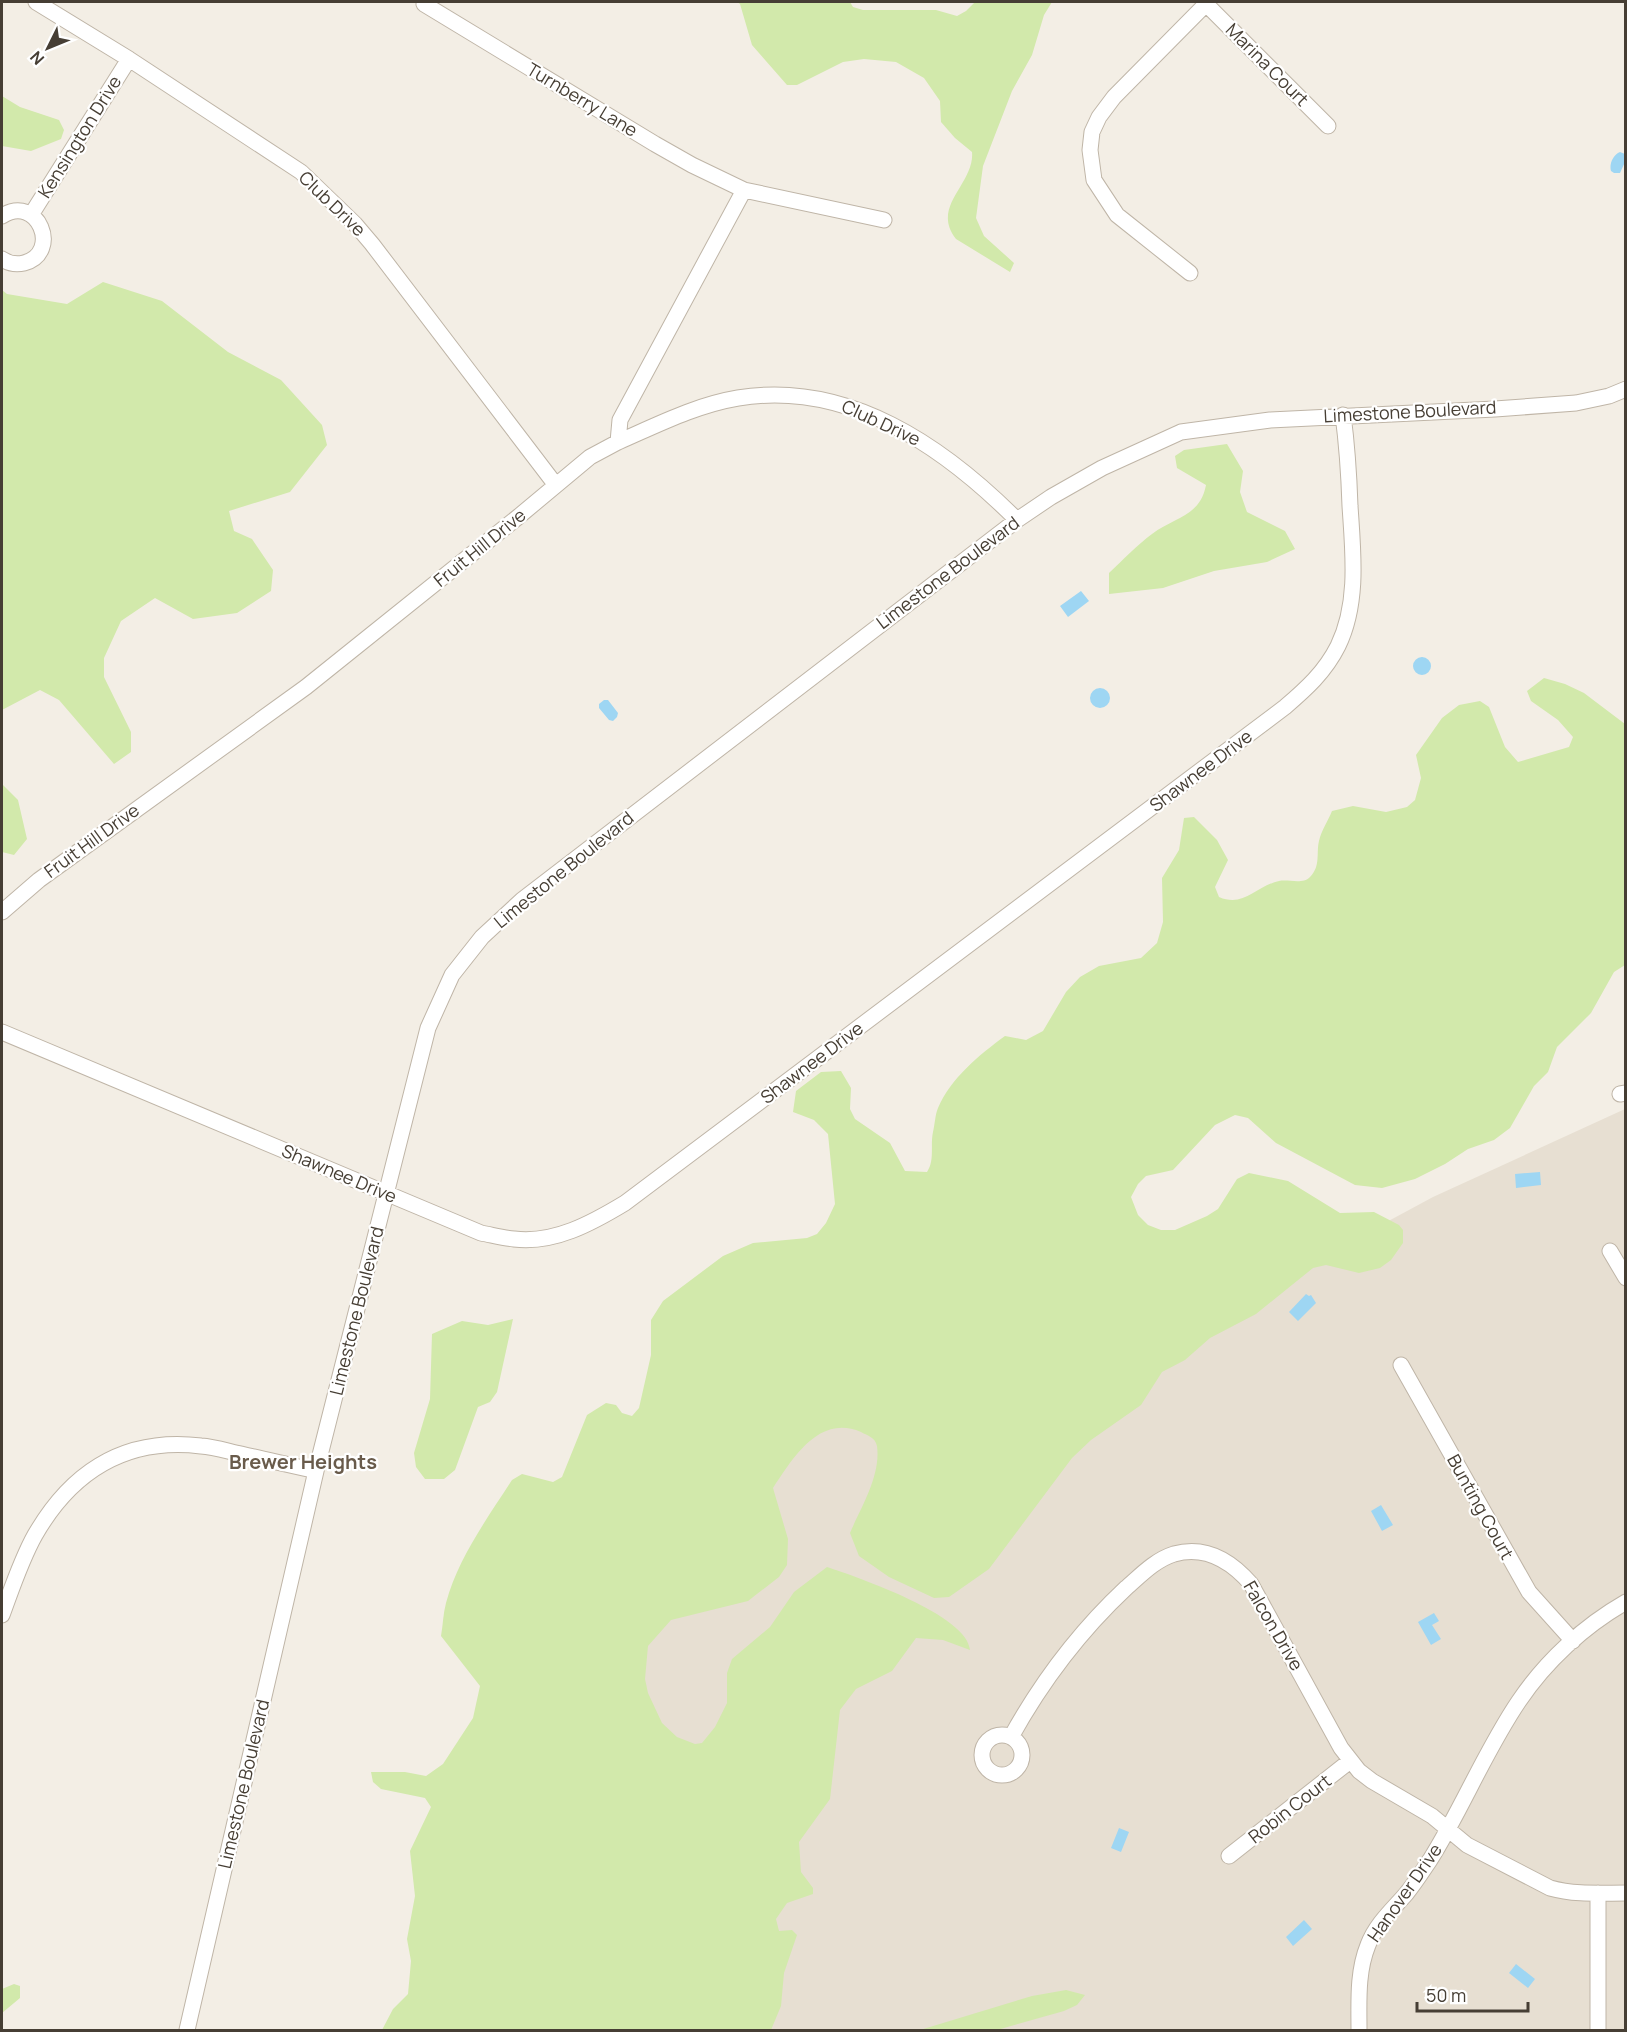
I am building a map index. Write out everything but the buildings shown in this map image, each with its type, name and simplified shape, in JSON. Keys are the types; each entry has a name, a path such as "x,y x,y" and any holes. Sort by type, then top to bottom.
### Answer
{"street":[{"name":"Club Drive","path":"36,2 129,59 301,172 356,224 555,484"},
{"name":"Marina Court","path":"1207,3 1328,126"},
{"path":"1190,273 1117,215 1094,180 1090,150 1092,132 1099,117 1114,97 1207,3"},
{"name":"Turnberry Lane","path":"424,4 655,144 744,190"},
{"name":"Kensington Drive","path":"31,215 129,59"},
{"path":"618,442 620,420 744,190 884,220"},
{"name":"Kensington Drive","path":"2,216 12,211 21,211 31,215 43,229 44,238 42,248 29,261 20,264 2,259"},
{"name":"Limestone Boulevard","path":"187,2031 316,1471 428,1028 452,975 482,937 522,900 1017,520 1051,497 1102,468 1181,432 1269,420 1576,403 1609,396 1626,389"},
{"name":"Club Drive","path":"618,442 685,412 738,398 785,395 838,402 906,432 947,457 992,495 1017,520"},
{"name":"Shawnee Drive","path":"2,1032 481,1233 516,1239 552,1237 588,1224 625,1203 1285,708 1320,675 1339,644 1353,589 1347,444 1343,415"},
{"name":"Fruit Hill Drive","path":"2,912 39,880 306,687 518,517 555,484 590,457 618,442"},
{"path":"1610,1251 1626,1278"},
{"name":"Bunting Court","path":"1401,1365 1529,1592 1573,1641"},
{"path":"2,1614 20,1566 51,1510 85,1476 119,1455 145,1446 201,1446 316,1471"},
{"name":"Falcon Drive","path":"1011,1737 1044,1682 1092,1621 1154,1564 1176,1553 1190,1551 1217,1556 1229,1563 1251,1584 1332,1732 1350,1761 1372,1781 1432,1816 1467,1845 1550,1888 1564,1892 1626,1893"},
{"name":"Hanover Drive","path":"1359,2031 1359,1984 1368,1944 1383,1920 1418,1879 1449,1829 1501,1729 1519,1700 1555,1657 1598,1620 1626,1602"},
{"name":"Robin Court","path":"1229,1856 1350,1761"},
{"path":"1598,1893 1598,2031"}],"shaded area":[{"path":"1625,1109 1625,2030 633,2030 587,1704 752,1319 1029,1415 1433,1197"}],"green space":[{"path":"737,2 850,2 853,7 863,10 936,10 957,16 975,2 1052,2 1044,15 1032,55 1012,91 983,166 976,218 984,236 1014,263 1010,272 956,239 949,227 950,205 967,174 972,152 941,122 940,101 924,78 896,62 864,59 843,62 797,85 787,85 752,45 740,4"},
{"path":"2,96 20,107 59,120 64,130 61,139 31,151 2,146"},
{"path":"103,282 162,301 228,352 281,380 322,425 327,445 290,492 229,511 234,531 252,539 273,570 271,591 237,613 193,619 155,598 121,621 104,658 104,677 131,732 131,752 114,764 59,700 40,690 2,710 2,290 7,294 67,304"},
{"path":"1227,444 1243,471 1240,492 1247,512 1285,531 1295,549 1267,562 1214,571 1163,588 1109,594 1109,573 1152,534 1192,510 1203,496 1206,485 1177,468 1175,456 1184,450"},
{"path":"1544,678 1584,693 1625,724 1625,965 1614,972 1591,1013 1557,1047 1548,1072 1534,1086 1510,1128 1494,1140 1468,1149 1415,1179 1382,1188 1355,1185 1276,1143 1248,1118 1235,1115 1215,1125 1173,1170 1146,1176 1138,1184 1131,1197 1138,1215 1148,1225 1161,1230 1175,1230 1218,1209 1237,1179 1249,1173 1288,1181 1340,1213 1374,1212 1399,1225 1403,1230 1403,1243 1391,1260 1380,1268 1359,1273 1326,1265 1313,1268 1256,1314 1210,1338 1185,1360 1162,1372 1141,1405 1091,1440 1072,1458 989,1569 949,1597 934,1598 889,1577 859,1556 850,1533 873,1480 877,1446 871,1437 846,1428 832,1429 820,1434 799,1452 773,1488 788,1539 787,1565 779,1577 748,1601 671,1620 648,1646 645,1679 648,1693 662,1723 677,1737 695,1744 702,1743 715,1727 727,1703 727,1673 732,1659 770,1627 794,1592 827,1567 885,1588 932,1611 965,1637 970,1650 943,1640 916,1638 892,1671 856,1689 840,1710 830,1799 799,1842 801,1872 813,1888 813,1894 787,1903 776,1919 779,1931 792,1930 797,1935 784,1973 781,2006 771,2030 382,2030 393,2009 408,1994 411,1961 407,1939 415,1896 410,1851 431,1807 425,1798 381,1789 373,1782 371,1772 405,1772 426,1776 443,1764 473,1718 480,1686 441,1636 446,1603 458,1570 474,1539 512,1480 522,1474 553,1482 562,1477 587,1415 606,1403 616,1405 622,1413 632,1416 639,1408 651,1355 651,1320 663,1301 723,1256 753,1243 807,1238 817,1234 826,1223 835,1204 828,1134 814,1120 793,1112 796,1091 821,1072 841,1071 851,1088 850,1109 855,1119 890,1143 905,1171 927,1172 932,1158 932,1137 938,1108 950,1087 967,1068 1005,1036 1026,1040 1043,1031 1066,992 1080,977 1099,966 1141,958 1157,943 1163,922 1162,878 1179,850 1184,818 1194,817 1217,840 1228,860 1215,887 1219,897 1236,900 1279,881 1307,879 1316,868 1320,837 1332,811 1353,806 1386,812 1407,807 1415,800 1421,778 1416,755 1442,718 1459,705 1480,701 1489,707 1505,747 1518,762 1569,747 1573,737 1558,720 1531,701 1527,691"},
{"path":"2,784 18,800 27,839 14,855 2,852"},
{"path":"513,1319 497,1392 490,1402 478,1407 455,1470 444,1479 425,1479 416,1467 414,1453 430,1399 432,1334 462,1321 488,1325"},
{"path":"14,1984 20,1986 20,1998 2,2013 2,1989"},
{"path":"1066,1990 1085,1995 1077,2005 1064,2011 997,2030 920,2030 1032,1996"}],"water":[{"path":"1620,152 1625,154 1625,162 1620,173 1614,173 1611,171 1611,163 1615,155"},
{"path":"1081,591 1089,601 1068,617 1060,606"},
{"path":"1422,657 1428,660 1431,666 1428,672 1422,675 1416,672 1413,666 1416,660"},
{"path":"1100,688 1107,691 1110,698 1107,705 1100,708 1093,705 1090,698 1093,691"},
{"path":"608,700 618,713 613,721 609,720 599,708 599,704"},
{"path":"1540,1172 1541,1185 1516,1188 1515,1174"},
{"path":"1306,1294 1311,1295 1316,1303 1298,1321 1289,1312"},
{"path":"1381,1505 1393,1525 1382,1531 1371,1511"},
{"path":"1434,1613 1439,1621 1432,1625 1441,1639 1431,1645 1418,1622"},
{"path":"1119,1828 1129,1832 1121,1852 1111,1848"},
{"path":"1304,1920 1312,1929 1293,1946 1286,1937"},
{"path":"1516,1964 1535,1979 1528,1988 1509,1973"}],"district":[{"name":"Brewer Heights","path":"303,1462"}]}
